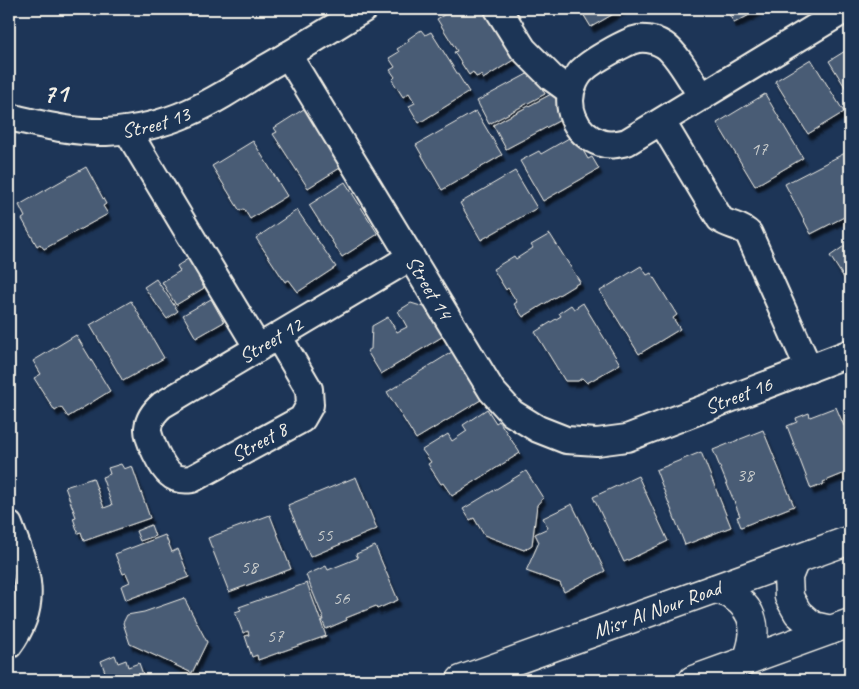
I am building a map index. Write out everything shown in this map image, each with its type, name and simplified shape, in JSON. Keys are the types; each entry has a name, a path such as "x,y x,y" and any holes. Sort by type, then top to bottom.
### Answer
{"street":[{"name":"Street 13","path":"9,116 80,130 104,132 147,127 186,115 205,106 364,9"},
{"path":"498,9 523,49 552,78 570,91"},
{"path":"702,97 672,51 656,41 637,39 628,42 584,68 570,91 570,104 576,123 589,138 601,143 614,145 628,142 662,122 846,9"},
{"name":"Street 14","path":"288,55 492,391 512,413 538,429 566,440 597,442 626,438"},
{"path":"662,122 720,218 727,224 744,228 749,234 810,369"},
{"path":"127,130 268,342"},
{"name":"Street 12","path":"149,438 148,428 150,419 162,405 411,257"},
{"name":"Street 8","path":"149,438 165,469 170,475 184,480 192,479 302,419 310,405 309,389 268,342"},
{"name":"Street 16","path":"626,438 850,353"},
{"path":"9,525 26,571 28,593 25,614 16,635 9,645"},
{"name":"Misr Al Nour Road","path":"461,680 850,540"},
{"path":"796,560 788,577 789,596 798,613 813,626 841,627"},
{"path":"714,589 732,595 746,607 754,624 754,643 747,660"},
{"path":"693,680 841,627"}],"building":[{"path":"454,9 491,9 515,59 483,79 481,75 476,77 473,72 469,75 454,52 457,51 437,19"},
{"path":"580,9 622,9 591,27"},
{"path":"726,9 761,9 734,23"},
{"path":"421,30 425,35 431,32 469,92 419,123 409,106 415,103 409,93 403,97 392,80 395,77 390,70 395,67 389,58 399,52 397,49"},
{"path":"850,48 850,95 829,61"},
{"path":"811,59 844,112 808,134 775,81"},
{"path":"533,71 545,94 489,124 477,101"},
{"path":"555,92 568,116 506,149 493,125"},
{"path":"765,94 803,158 755,186 717,123"},
{"path":"310,105 348,163 308,188 273,134 277,132 274,128"},
{"path":"476,111 502,155 442,190 416,145"},
{"path":"576,134 588,159 592,157 599,169 543,201 520,161 539,151 541,154"},
{"path":"253,141 287,196 250,219 244,209 240,211 212,166"},
{"path":"847,152 850,157 850,214 811,234 785,184"},
{"path":"86,167 106,204 103,206 108,214 44,249 40,244 37,246 22,219 25,217 19,205"},
{"path":"515,171 537,208 481,240 460,203"},
{"path":"345,182 378,234 342,257 309,205"},
{"path":"297,210 336,267 298,292 289,280 285,282 256,238"},
{"path":"550,234 580,282 523,317 514,304 517,302 508,288 506,290 493,269 514,256 516,259 533,248 531,245"},
{"path":"850,242 850,287 830,256"},
{"path":"191,257 202,275 198,277 204,288 176,305 162,282 180,271 177,266"},
{"path":"641,266 647,275 651,273 677,315 673,318 680,329 639,354 600,291"},
{"path":"156,279 178,311 167,319 144,287"},
{"path":"211,299 224,322 196,338 183,315"},
{"path":"131,301 164,358 123,381 90,325"},
{"path":"411,303 437,311 450,332 381,374 367,351 371,349 372,326 388,317 397,332 407,327 398,311"},
{"path":"583,303 620,364 587,383 582,378 578,381 565,381 535,332 561,316 559,313 571,305 574,309"},
{"path":"76,335 110,391 68,417 61,407 55,411 34,378 41,374 33,361"},
{"path":"460,347 489,395 416,439 387,392"},
{"path":"836,407 844,426 847,424 850,431 850,471 811,489 787,426 797,422 796,418 809,413 810,417"},
{"path":"487,409 496,423 499,421 520,453 452,496 443,483 441,484 428,464 431,462 422,450 448,434 452,441 467,431 463,425"},
{"path":"763,430 794,506 741,527 737,517 740,516 713,450"},
{"path":"701,452 731,527 685,545 656,470"},
{"path":"121,464 124,469 132,466 150,518 84,541 81,532 78,533 73,518 76,517 65,487 93,478 104,508 112,505 102,477 110,474 108,468"},
{"path":"526,471 543,498 537,505 532,545 524,550 484,535 474,518 470,520 463,509"},
{"path":"638,476 668,541 624,562 593,497"},
{"path":"356,477 377,529 310,557 288,505"},
{"path":"572,504 605,571 564,592 560,583 526,571 539,542 535,534 548,528 543,518"},
{"path":"270,515 291,569 229,592 208,538"},
{"path":"151,525 155,536 140,541 136,531"},
{"path":"165,535 172,552 178,549 189,577 126,600 121,586 130,582 126,573 123,574 115,554"},
{"path":"9,544 25,580 14,584 17,593 9,596"},
{"path":"375,546 398,600 377,609 376,606 346,618 347,620 326,629 306,575 326,566 328,570 358,558 356,554"},
{"path":"307,583 326,636 258,660 257,655 252,657 245,636 249,635 248,631 243,633 235,612 241,610 239,607"},
{"path":"184,598 207,642 192,673 130,644 123,623 127,615 144,612"},
{"path":"115,655 118,663 126,660 128,667 139,663 145,680 108,680 101,661"},
{"path":"86,672 87,676 91,674 93,680 73,680 72,678"}],"district":[{"name":"71","path":"56,93"}]}
